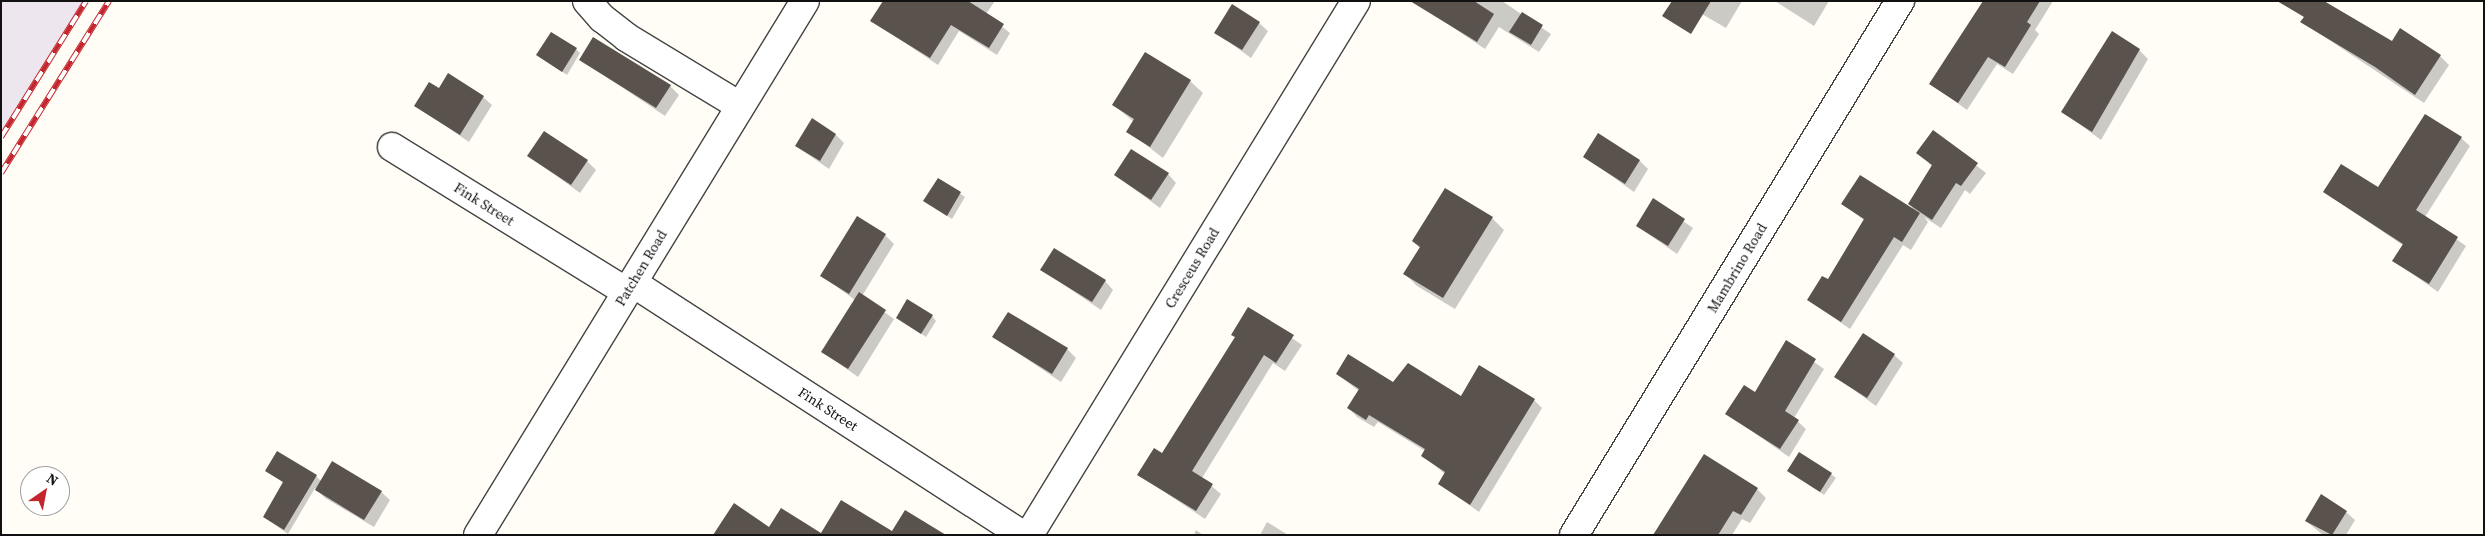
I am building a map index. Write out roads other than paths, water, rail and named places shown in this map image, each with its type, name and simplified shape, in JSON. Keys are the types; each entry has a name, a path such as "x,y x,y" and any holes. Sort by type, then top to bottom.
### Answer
{"street":[{"path":"587,1 602,18 626,36 740,106"},
{"name":"Patchen Road","path":"478,535 805,1"},
{"name":"Cresceus Road","path":"1029,535 1356,1"},
{"name":"Mambrino Road","path":"1574,535 1900,1"},
{"name":"Fink Street","path":"392,147 630,287 1023,535"}],"railway":[{"path":"1,137 86,1"},
{"path":"1,173 109,1"}]}
